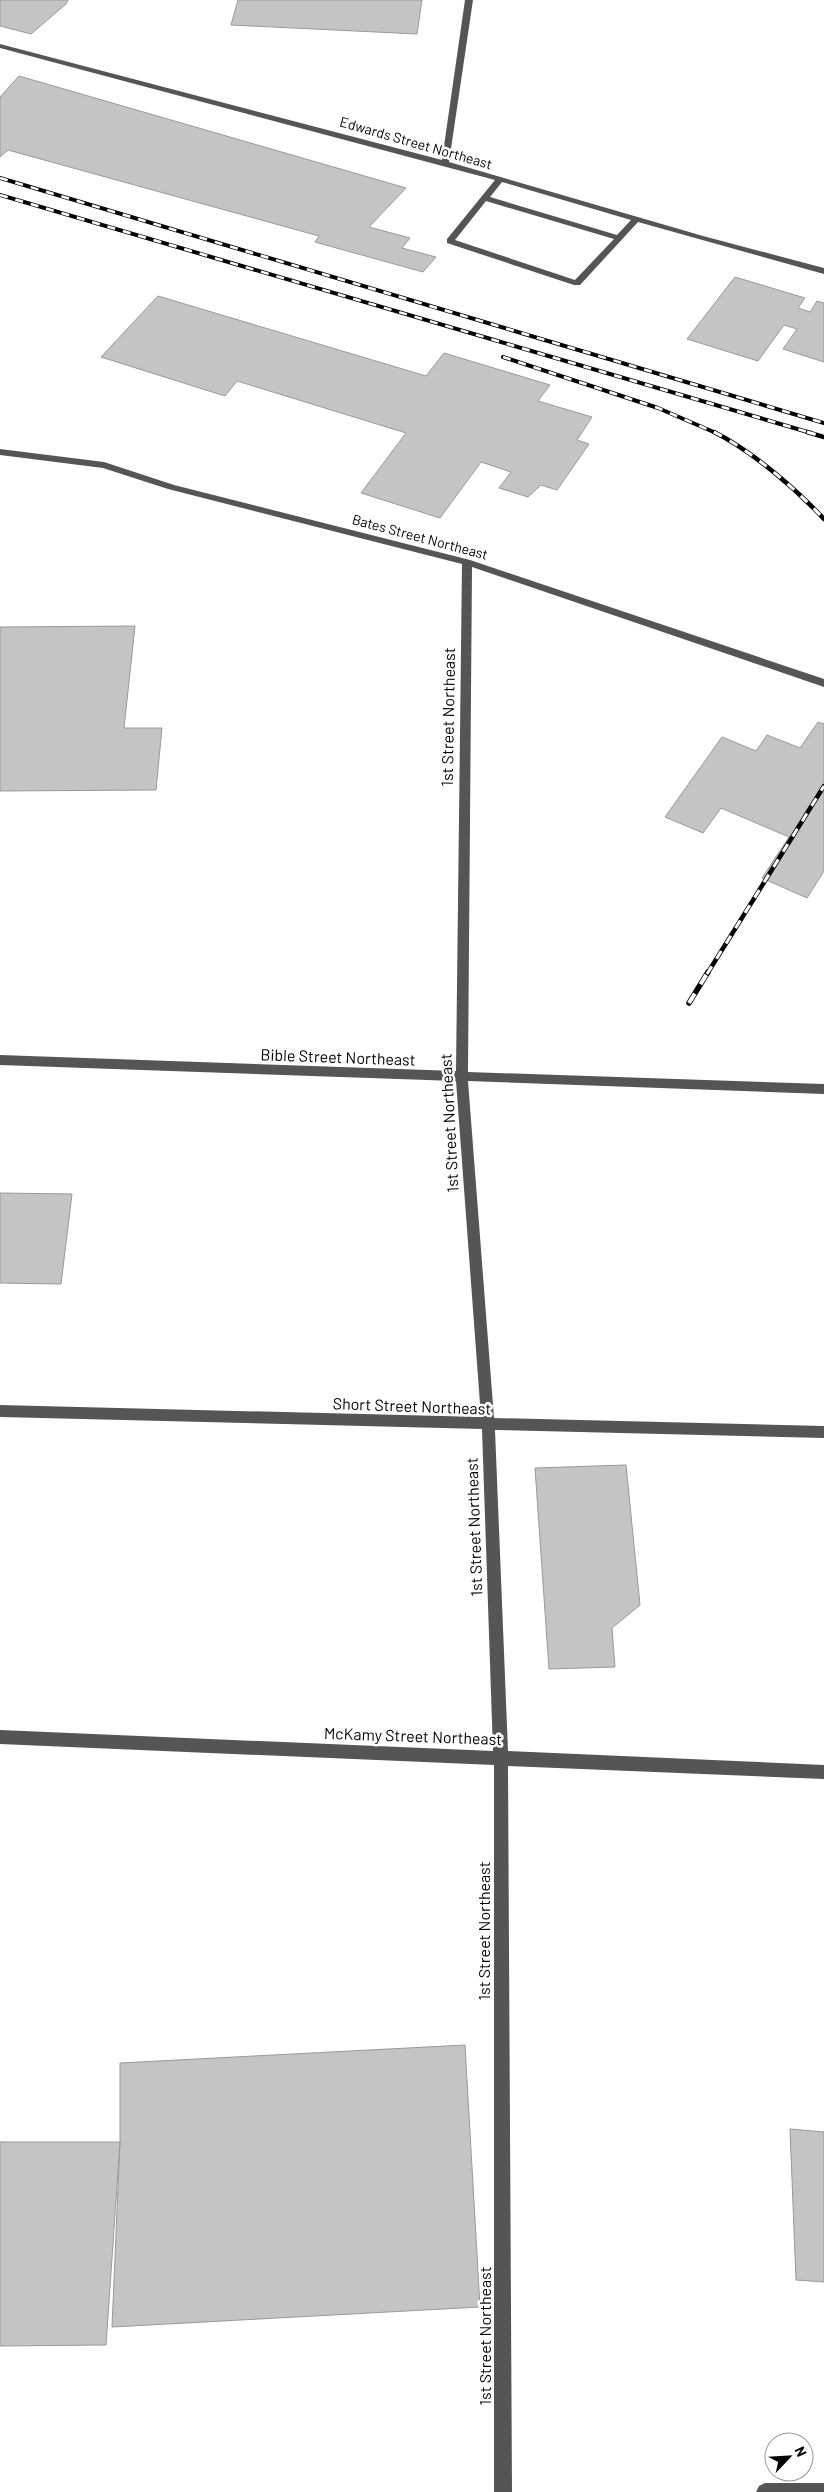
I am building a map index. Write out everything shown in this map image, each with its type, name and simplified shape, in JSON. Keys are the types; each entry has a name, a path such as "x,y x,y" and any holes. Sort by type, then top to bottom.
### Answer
{"street":[{"path":"445,163 469,0"},
{"name":"Edwards Street Northeast","path":"0,46 445,163 824,271"},
{"path":"500,179 450,241 577,284 637,219"},
{"path":"484,198 619,238"},
{"name":"Bates Street Northeast","path":"0,452 104,465 171,487 467,562 824,682"},
{"name":"1st Street Northeast","path":"467,562 462,1078 488,1425 501,1757 503,2492"},
{"name":"Bible Street Northeast","path":"0,1060 462,1078 824,1089"},
{"name":"Short Street Northeast","path":"0,1412 824,1432"},
{"name":"McKamy Street Northeast","path":"0,1737 824,1772"},
{"path":"765,2492 824,2492"}],"building":[{"path":"0,0 68,0 66,4 31,34 0,26"},
{"path":"238,0 422,0 417,34 231,25"},
{"path":"19,76 406,188 369,227 410,238 402,248 436,257 423,272 315,242 319,236 8,150 0,157 0,97"},
{"path":"735,277 805,298 798,308 810,312 817,301 824,303 824,362 783,349 797,329 784,325 758,361 687,339"},
{"path":"158,296 426,376 444,353 550,385 538,401 592,417 577,440 589,444 557,490 541,485 528,497 499,488 511,472 481,462 440,518 361,493 406,433 237,381 225,396 101,357"},
{"path":"135,626 124,728 162,728 156,790 0,791 0,627"},
{"path":"818,722 824,724 824,871 807,898 762,878 789,837 721,808 703,833 665,817 722,737 756,751 767,735 800,748"},
{"path":"0,1193 72,1194 61,1284 0,1283"},
{"path":"626,1465 640,1605 612,1628 615,1667 549,1669 535,1468"},
{"path":"465,2045 480,2307 112,2327 120,2142 120,2063"},
{"path":"790,2129 824,2132 824,2282 796,2280"},
{"path":"0,2142 120,2142 106,2345 0,2346"}],"railway":[{"path":"0,178 824,423"},
{"path":"0,195 811,433"},
{"path":"503,357 658,408 715,433"},
{"path":"807,432 824,437"},
{"path":"715,433 743,449 772,471 824,519"},
{"path":"707,974 824,786"},
{"path":"689,1003 708,972"}]}
